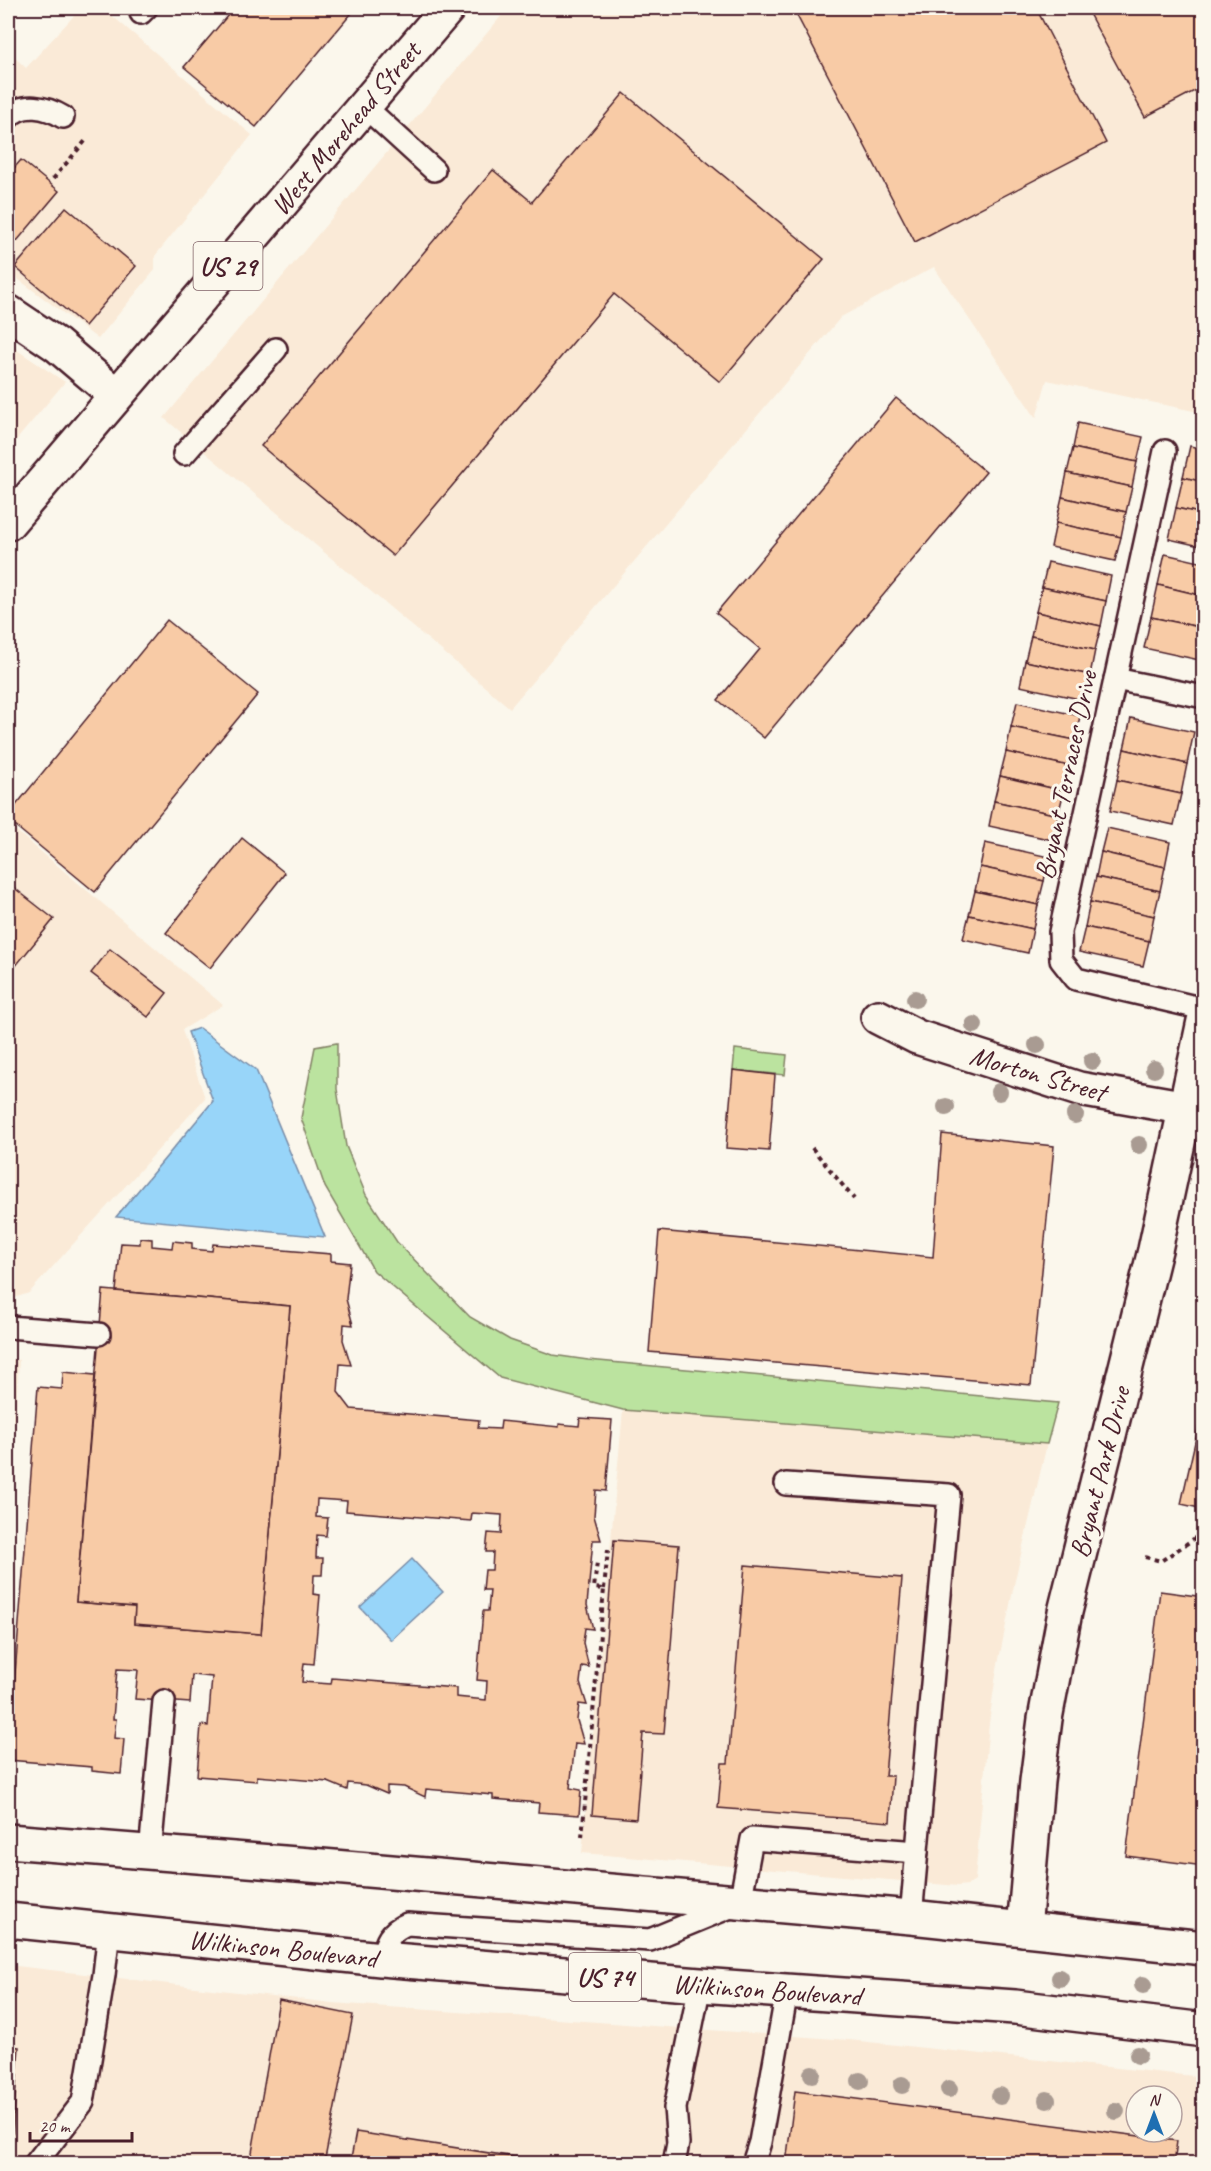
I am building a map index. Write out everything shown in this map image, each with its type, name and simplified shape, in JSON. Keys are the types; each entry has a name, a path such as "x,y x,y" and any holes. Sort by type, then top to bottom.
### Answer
{"main road":[{"name":"West Morehead Street","path":"8,523 448,8"},
{"path":"8,312 57,345 116,395"},
{"name":"Morton Street","path":"878,1017 917,1036 1079,1089 1194,1109"},
{"name":"Bryant Park Drive","path":"1024,1929 1037,1781 1045,1719 1063,1623 1155,1250 1194,1109 1203,1021"},
{"path":"8,1841 911,1917 1203,1948"},
{"name":"Wilkinson Boulevard","path":"8,1920 381,1959 700,1985 1015,2007 1203,2030"}],"lane":[{"path":"364,106 434,170"},
{"path":"8,118 12,113 34,107 53,111 63,117"},
{"path":"184,454 276,349"},
{"name":"Bryant Terraces Drive","path":"1165,451 1060,932 1061,960 1076,979 1203,1009"},
{"path":"1115,679 1203,697"},
{"path":"8,1327 99,1334"},
{"path":"786,1484 949,1495 911,1917"},
{"path":"150,1853 164,1701"},
{"path":"381,1959 388,1936 397,1928 407,1924 650,1940 740,1903 752,1839 917,1851"},
{"path":"35,2163 83,2102 109,1930"},
{"path":"674,2163 678,2142 675,2108 700,1985"},
{"path":"753,2163 760,2142 787,1990"}],"path":[{"path":"53,179 87,139"},
{"path":"812,1148 855,1199"},
{"path":"1145,1557 1161,1561 1198,1536 1203,1537"},
{"path":"582,1838 608,1550"},
{"path":"597,1562 594,1588 604,1589"}],"shaded area":[{"path":"81,8 103,8 252,135 155,256 155,270 98,339 14,276 8,265 8,51 26,68"},
{"path":"508,8 1203,8 1203,413 1047,380 1036,418 934,267 841,317 510,708 164,418"},
{"path":"8,344 65,382 8,450"},
{"path":"8,824 223,1005 182,1030 205,1098 29,1293 8,1300"},
{"path":"8,1359 19,1360 8,1535"},
{"path":"623,1410 1047,1444 996,1674 989,1723 975,1880 968,1885 958,1886 582,1853"},
{"path":"8,1965 332,2003 849,2040 1203,2077 1203,2163 8,2164"}],"green space":[{"path":"337,1043 337,1089 346,1146 366,1195 397,1242 470,1317 510,1340 553,1355 588,1360 1058,1403 1047,1444 623,1410 500,1378 374,1271 325,1187 301,1118 315,1047"},
{"path":"735,1049 787,1055 785,1075 733,1070"}],"water":[{"path":"199,1028 256,1070 325,1237 116,1217 213,1101 188,1032"},
{"path":"412,1559 443,1592 391,1640 360,1607"}],"building":[{"path":"234,8 356,8 256,127 184,67"},
{"path":"793,8 1036,8 1106,143 915,242"},
{"path":"1086,8 1204,8 1204,86 1145,117"},
{"path":"624,93 824,259 720,382 614,294 393,556 261,446 493,170 532,202"},
{"path":"21,160 59,191 17,241 8,233 8,175"},
{"path":"66,207 136,266 85,326 15,267"},
{"path":"896,398 986,472 764,738 718,700 760,649 716,613"},
{"path":"1078,423 1143,437 1137,462 1073,448"},
{"path":"1190,446 1204,449 1204,482 1183,477"},
{"path":"1073,448 1137,462 1132,487 1067,473"},
{"path":"1067,473 1132,487 1126,512 1062,497"},
{"path":"1183,477 1204,482 1204,514 1176,508"},
{"path":"1062,497 1126,512 1121,537 1056,523"},
{"path":"1176,508 1204,514 1204,547 1169,539"},
{"path":"1056,523 1121,537 1115,561 1051,547"},
{"path":"1165,554 1204,563 1204,596 1158,585"},
{"path":"1048,562 1111,576 1106,601 1042,587"},
{"path":"1158,585 1204,596 1204,628 1151,617"},
{"path":"1042,587 1106,601 1101,626 1036,612"},
{"path":"1036,612 1101,626 1095,650 1031,636"},
{"path":"1151,617 1204,628 1204,661 1144,648"},
{"path":"167,620 258,694 95,892 8,820 8,815"},
{"path":"1031,636 1095,650 1090,675 1025,661"},
{"path":"1025,661 1090,675 1084,700 1020,686"},
{"path":"1017,702 1080,716 1075,740 1011,727"},
{"path":"1131,718 1194,732 1187,764 1124,749"},
{"path":"1011,727 1075,740 1069,766 1006,752"},
{"path":"1124,749 1187,764 1181,794 1117,780"},
{"path":"1006,752 1069,766 1064,791 1000,776"},
{"path":"1000,776 1064,791 1058,815 994,801"},
{"path":"1117,780 1181,794 1174,825 1110,811"},
{"path":"994,801 1058,815 1053,840 989,826"},
{"path":"1107,828 1170,842 1165,867 1101,852"},
{"path":"242,838 285,873 210,968 166,933"},
{"path":"985,843 1049,857 1044,881 980,867"},
{"path":"1101,852 1165,867 1160,891 1096,877"},
{"path":"980,867 1044,881 1038,905 975,891"},
{"path":"1096,877 1160,891 1154,916 1090,902"},
{"path":"8,883 54,919 14,968 8,963"},
{"path":"975,891 1038,905 1033,929 969,915"},
{"path":"1090,902 1154,916 1149,941 1085,927"},
{"path":"969,915 1033,929 1028,953 963,939"},
{"path":"1085,927 1149,941 1143,966 1079,952"},
{"path":"110,949 167,993 148,1017 91,973"},
{"path":"733,1070 775,1075 769,1151 726,1148"},
{"path":"942,1134 1054,1146 1031,1385 649,1352 659,1231 933,1257"},
{"path":"140,1238 152,1239 152,1246 172,1248 173,1241 192,1243 192,1249 212,1251 213,1244 331,1254 331,1261 350,1263 346,1299 353,1325 344,1324 343,1340 351,1365 340,1364 338,1392 351,1409 479,1420 478,1428 500,1429 501,1421 559,1427 559,1424 579,1426 580,1418 612,1420 606,1491 596,1490 594,1516 601,1540 593,1540 587,1605 593,1629 585,1628 583,1643 589,1667 582,1666 580,1683 587,1705 579,1704 577,1720 584,1744 575,1743 570,1788 581,1790 579,1815 538,1812 539,1803 493,1799 493,1795 426,1789 425,1797 404,1787 387,1786 387,1794 366,1785 348,1783 347,1790 328,1782 257,1776 257,1781 197,1776 201,1725 208,1726 212,1677 192,1675 190,1703 135,1699 138,1670 117,1669 113,1719 116,1719 114,1738 124,1739 121,1774 92,1771 92,1767 8,1760 38,1387 62,1389 63,1372 95,1375 76,1602 135,1607 134,1624 261,1634 290,1306 116,1291 121,1243 140,1244","holes":["317,1499 347,1501 346,1511 471,1521 472,1513 502,1515 501,1534 488,1533 486,1552 493,1552 492,1570 485,1570 483,1590 490,1590 488,1611 483,1611 477,1680 487,1681 486,1700 456,1697 456,1688 332,1678 331,1684 302,1682 304,1663 314,1664 320,1595 313,1594 314,1575 322,1575 323,1558 316,1558 317,1535 326,1536 328,1518 316,1517"]},
{"path":"103,1290 290,1306 261,1634 134,1624 135,1607 76,1602"},
{"path":"1204,1402 1204,1509 1181,1504"},
{"path":"614,1540 679,1545 664,1734 643,1733 636,1819 592,1815"},
{"path":"745,1565 902,1578 885,1776 893,1776 890,1822 718,1808 722,1763 728,1763"},
{"path":"1160,1591 1204,1597 1204,1866 1126,1856"},
{"path":"279,2000 353,2015 324,2164 250,2164"},
{"path":"8,2046 19,2047 12,2139 8,2139"},
{"path":"795,2091 1124,2134 1124,2144 1177,2144 1174,2164 786,2164"},
{"path":"356,2132 559,2164 350,2164"}]}
